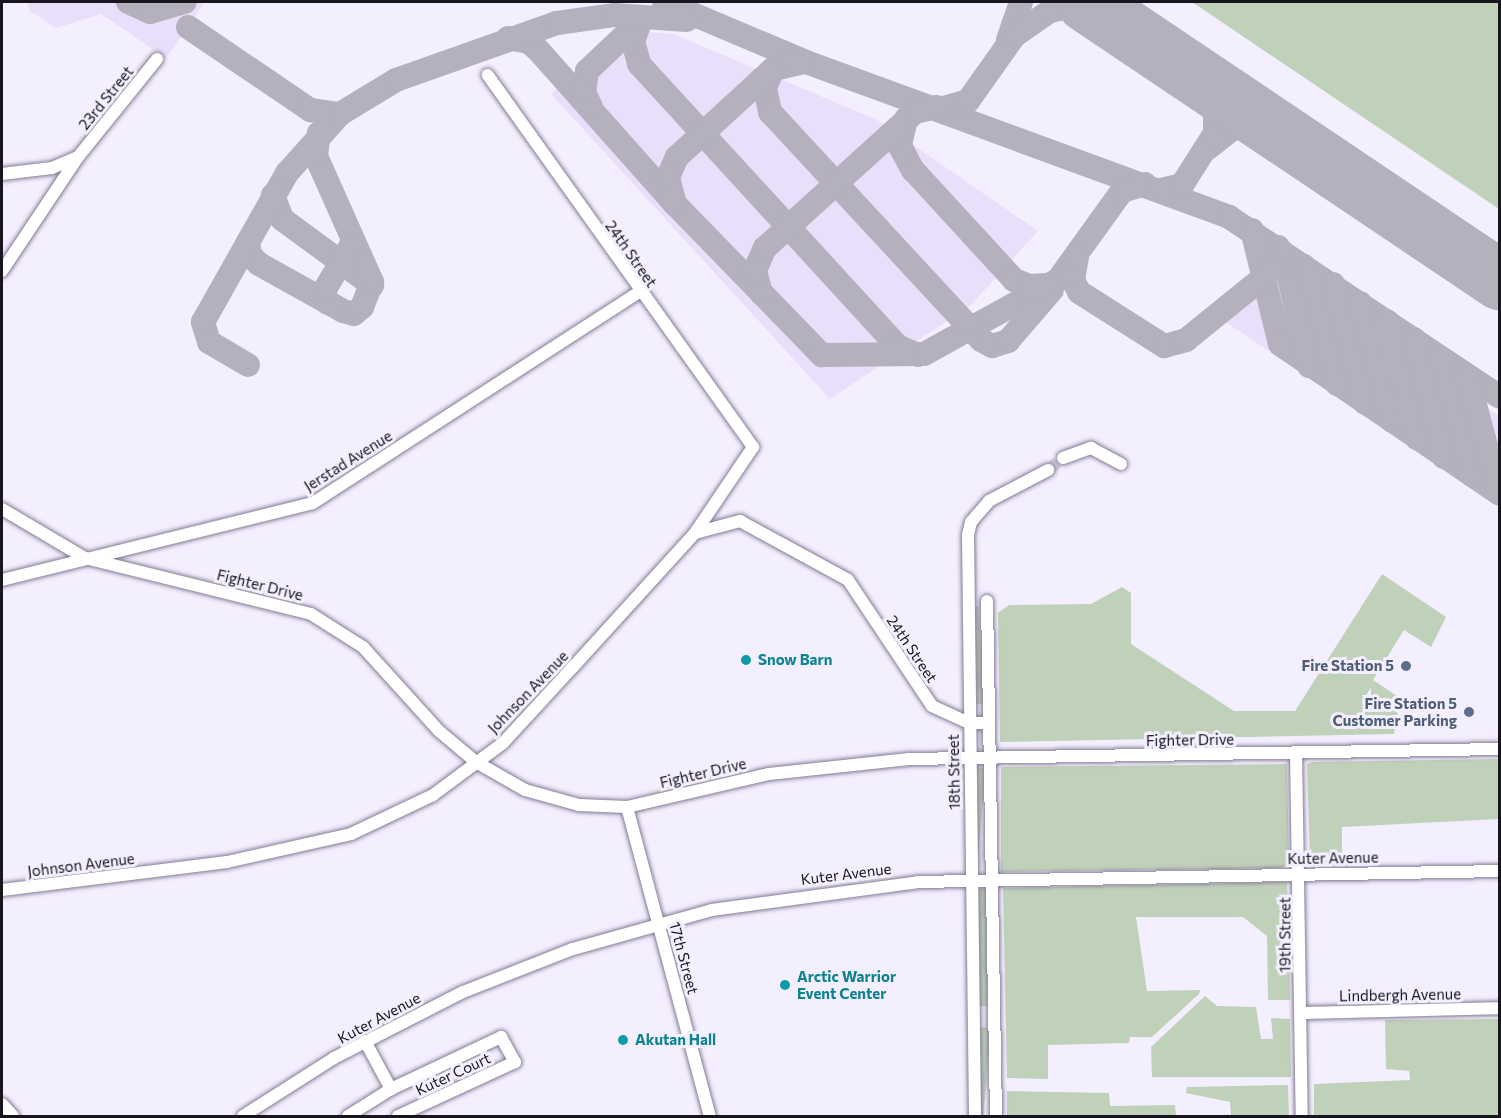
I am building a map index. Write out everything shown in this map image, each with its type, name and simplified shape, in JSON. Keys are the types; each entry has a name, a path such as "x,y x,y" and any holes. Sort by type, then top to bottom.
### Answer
{"street":[{"name":"23rd Street","path":"2,271 78,157 157,59"},
{"name":"24th Street","path":"488,75 639,292 753,447"},
{"name":"23rd Street","path":"2,174 52,168 78,157"},
{"name":"Jerstad Avenue","path":"2,580 313,503 639,292"},
{"name":"Johnson Avenue","path":"2,890 226,862 351,834 433,795 503,743 695,533 753,447"},
{"path":"1063,458 1091,448 1120,464"},
{"name":"18th Street","path":"975,1116 973,880 966,757 969,723 966,549 971,522 989,501 1048,470"},
{"name":"Fighter Drive","path":"2,509 85,558 311,614 363,646 439,731 476,762 525,790 553,799 627,807 768,774 966,757 1500,749"},
{"name":"24th Street","path":"695,533 740,521 848,580 932,706 969,723 988,723"},
{"path":"987,601 996,1116"},
{"name":"19th Street","path":"1296,753 1302,1116"},
{"name":"17th Street","path":"627,807 710,1116"},
{"name":"Kuter Avenue","path":"243,1116 365,1041 515,970 659,923 856,886 993,879 1500,871"},
{"name":"Lindbergh Avenue","path":"1300,1013 1500,1008"},
{"path":"975,1020 994,1018"},
{"name":"Kuter Court","path":"348,1116 391,1089 501,1037 515,1062 399,1116"},
{"name":"Kuter Court","path":"365,1041 391,1089"},
{"path":"2,1104 13,1116"}],"shaded area":[{"path":"27,2 205,2 166,58 101,14 56,28 30,11"},
{"path":"622,30 674,34 877,120 1038,231 971,305 830,399 551,94"},
{"path":"1269,260 1499,416 1499,489 1491,501 1227,323"}],"green space":[{"path":"1192,2 1499,2 1499,209"},
{"path":"1382,574 1446,617 1431,647 1404,630 1373,680 1400,698 1394,734 1000,742 998,613 1009,605 1091,604 1122,587 1131,593 1131,644 1234,711 1295,711"},
{"path":"978,606 986,704 973,704 974,607"},
{"path":"1499,759 1499,819 1342,827 1342,862 1310,861 1307,764 1312,762"},
{"path":"1287,764 1289,863 1282,868 1001,872 1001,767"},
{"path":"975,767 986,768 977,868 966,867"},
{"path":"1287,882 1290,1000 1268,1000 1267,936 1243,917 1136,917 1147,991 1200,990 1199,994 1152,1037 1130,1037 1129,1043 1048,1045 1048,1079 1007,1078 1003,888"},
{"path":"978,889 989,889 989,1006 978,1006"},
{"path":"1205,996 1217,1006 1256,1007 1261,1039 1273,1039 1271,1018 1290,1019 1291,1077 1152,1077 1151,1047"},
{"path":"1499,1019 1499,1116 1314,1116 1314,1084 1410,1080 1409,1071 1386,1069 1385,1020"},
{"path":"980,1027 991,1028 983,1116 972,1116"},
{"path":"1288,1085 1289,1116 1231,1116 1230,1102 1186,1093 1187,1087"},
{"path":"1007,1091 1109,1093 1110,1106 1175,1105 1176,1116 1007,1116"}],"taxiway":[{"path":"128,2 150,12 185,2"},
{"path":"664,2 806,62 1229,217 1500,397"},
{"path":"1008,40 1021,2"},
{"path":"940,109 968,101 1014,36 1050,11 1078,5 1101,11"},
{"path":"248,365 209,342 203,322 287,173 340,114 396,80 557,23 615,15 687,20"},
{"path":"641,20 633,41 639,64 897,346 918,355"},
{"path":"591,107 584,92 587,71 641,20"},
{"path":"188,27 310,110 340,114"},
{"path":"508,38 529,42 539,51 675,204 822,355 924,354 1058,280 1122,191 1145,184"},
{"path":"804,62 773,69 765,88 770,112 981,340 992,346 1008,341 1052,290"},
{"path":"675,204 668,177 677,157 771,71"},
{"path":"1161,190 1182,185 1215,133 1215,106 1191,72"},
{"path":"761,293 755,270 765,248 915,112 936,107"},
{"path":"906,119 900,146 913,170 1014,280 1029,286 1051,285"},
{"path":"1208,148 1236,126 1273,127"},
{"path":"248,242 250,255 259,264 343,311 354,314 362,307 372,282 316,156 319,133"},
{"path":"273,195 282,219 372,285"},
{"path":"1252,230 1280,344 1500,494"},
{"path":"328,303 324,291 350,247"},
{"path":"1278,247 1284,255 1309,366"},
{"path":"1077,257 1073,280 1079,292 1164,346 1186,340 1275,268"},
{"path":"1304,266 1311,274 1337,384"},
{"path":"1333,284 1365,403"},
{"path":"1360,303 1392,421"},
{"path":"1387,321 1417,438"},
{"path":"1414,339 1444,457"},
{"path":"1442,359 1472,475"},
{"path":"1467,376 1499,493"}],"runway":[{"path":"1086,2 1500,280"}],"tunnel":[{"path":"1048,470 1063,458"}],"place":[{"name":"Snow Barn","path":"746,660"},
{"name":"Fire Station 5","path":"1406,666"},
{"name":"Fire Station 5 Customer Parking","path":"1469,712"},
{"name":"Arctic Warrior Event Center","path":"785,985"},
{"name":"Akutan Hall","path":"623,1040"}]}
